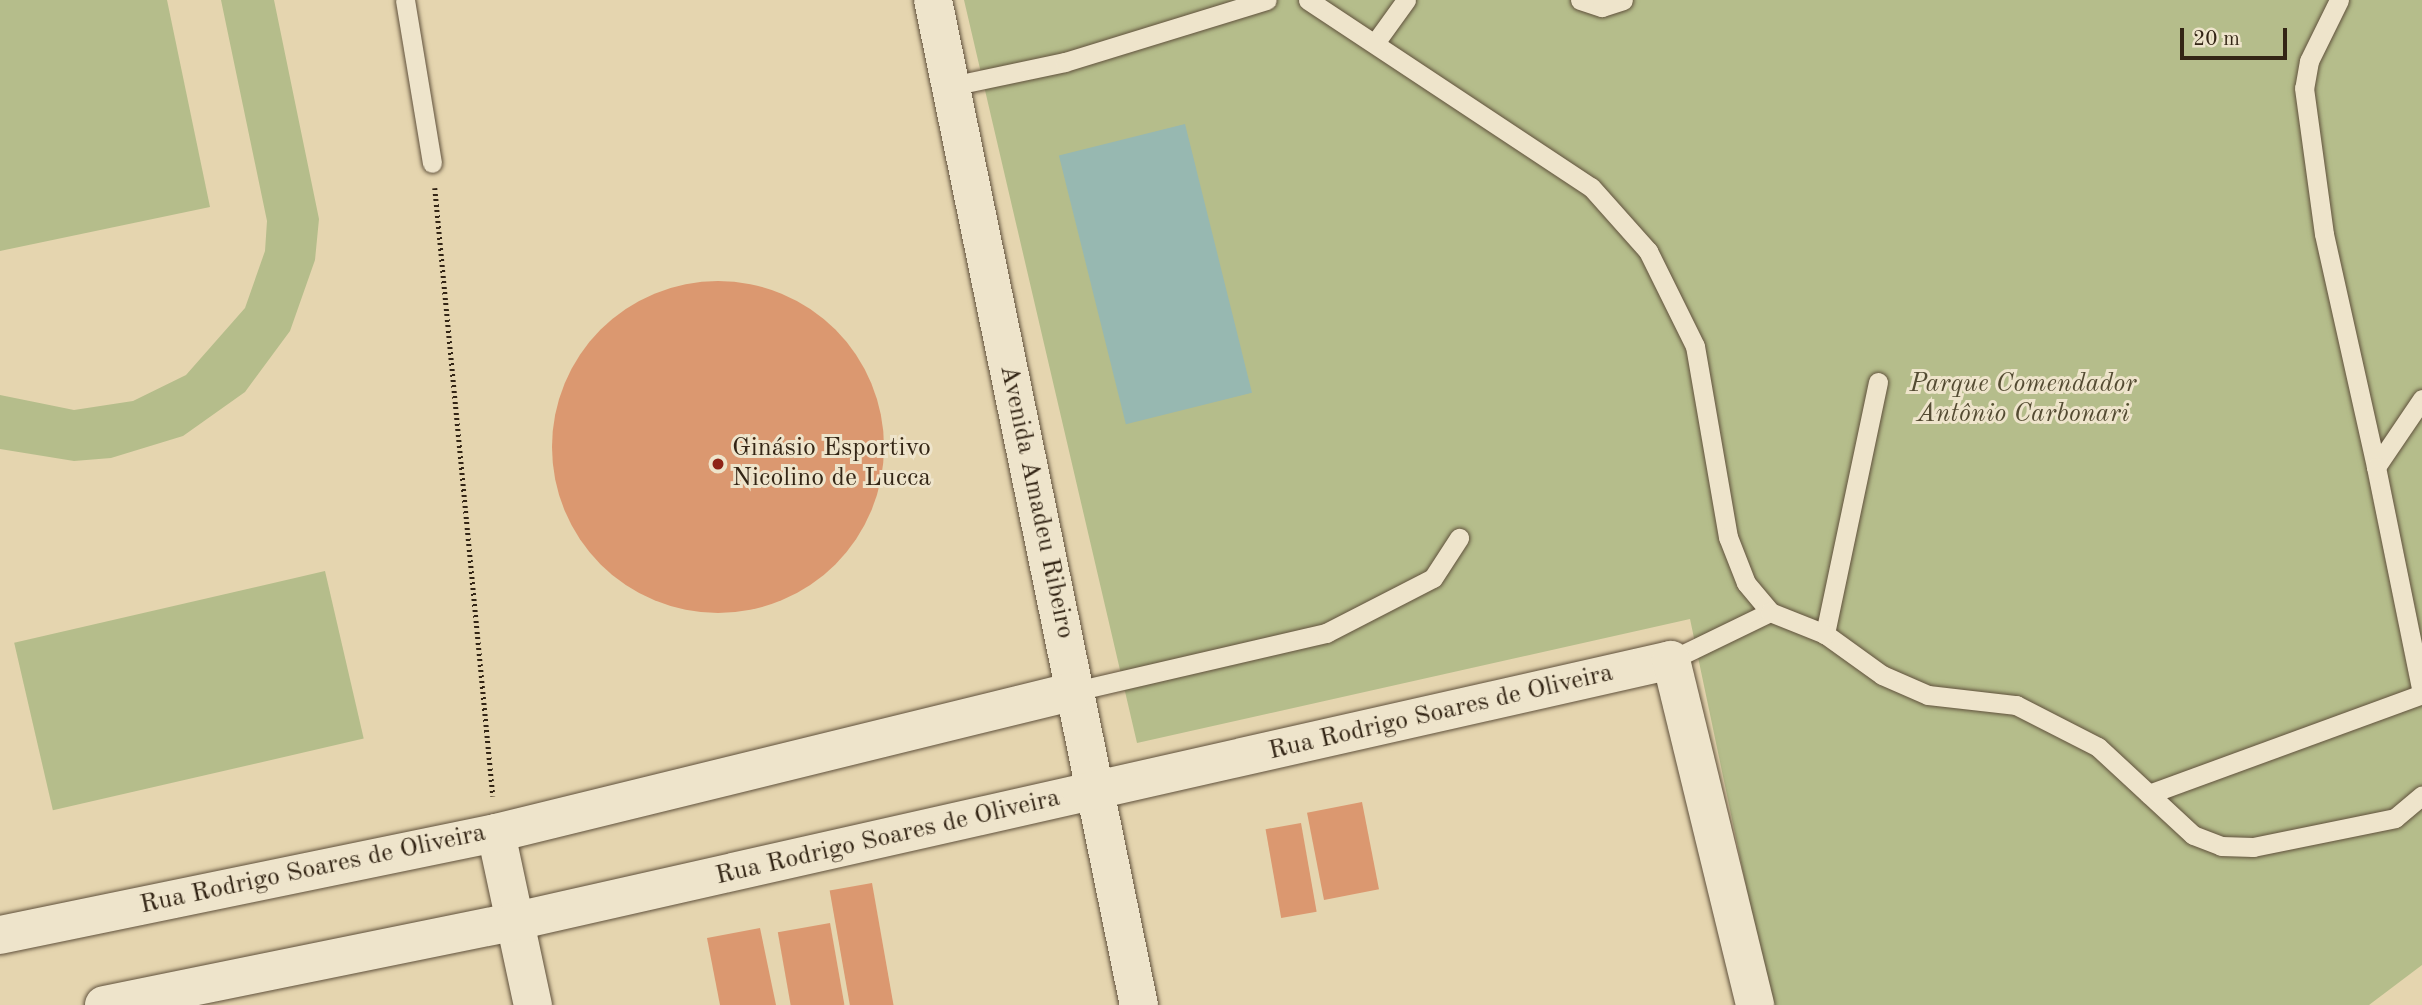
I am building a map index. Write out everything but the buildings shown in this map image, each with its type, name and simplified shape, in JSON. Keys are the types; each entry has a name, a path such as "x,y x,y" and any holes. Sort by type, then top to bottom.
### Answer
{"street":[{"name":"Avenida Amadeu Ribeiro","path":"933,0 1093,792 1139,1005"},
{"name":"Rua Rodrigo Soares de Oliveira","path":"104,1005 516,921 1671,660"},
{"path":"1671,660 1755,1005"},
{"name":"Rua Rodrigo Soares de Oliveira","path":"0,934 496,833 1074,691"},
{"path":"496,833 533,1005"}],"lane":[{"path":"405,0 432,163"},
{"path":"951,86 1065,62 1267,0"},
{"path":"1308,0 1591,187 1648,251 1696,346 1728,537 1745,583 1770,612 1825,635 1882,675 1928,695 2017,705 2098,747 2193,835 2221,846 2253,847 2395,818 2422,795"},
{"path":"1375,43 1406,0"},
{"path":"1580,0 1602,7 1623,0"},
{"path":"2149,794 2422,693 2376,467 2324,234 2304,88 2309,61 2339,0"},
{"path":"1825,635 1878,382"},
{"path":"2376,467 2422,399"},
{"path":"1074,691 1326,633 1433,578 1459,538"},
{"path":"1671,660 1770,612"}],"path":[{"path":"432,163 496,833"}],"green space":[{"path":"0,0 167,0 210,207 0,251"},
{"path":"221,0 274,0 319,219 315,260 290,331 245,392 183,436 111,458 74,461 0,449 0,395 74,410 133,401 186,375 245,308 265,251 267,221"},
{"name":"Parque Comendador Antônio Carbonari","path":"964,0 2422,0 2422,965 2369,1005 1771,1005 1690,619 1137,743"},
{"path":"325,571 364,739 53,810 14,643"}],"water":[{"path":"1185,124 1252,393 1126,424 1059,155"}],"place":[{"name":"Ginásio Esportivo Nicolino de Lucca","path":"718,464"}]}
